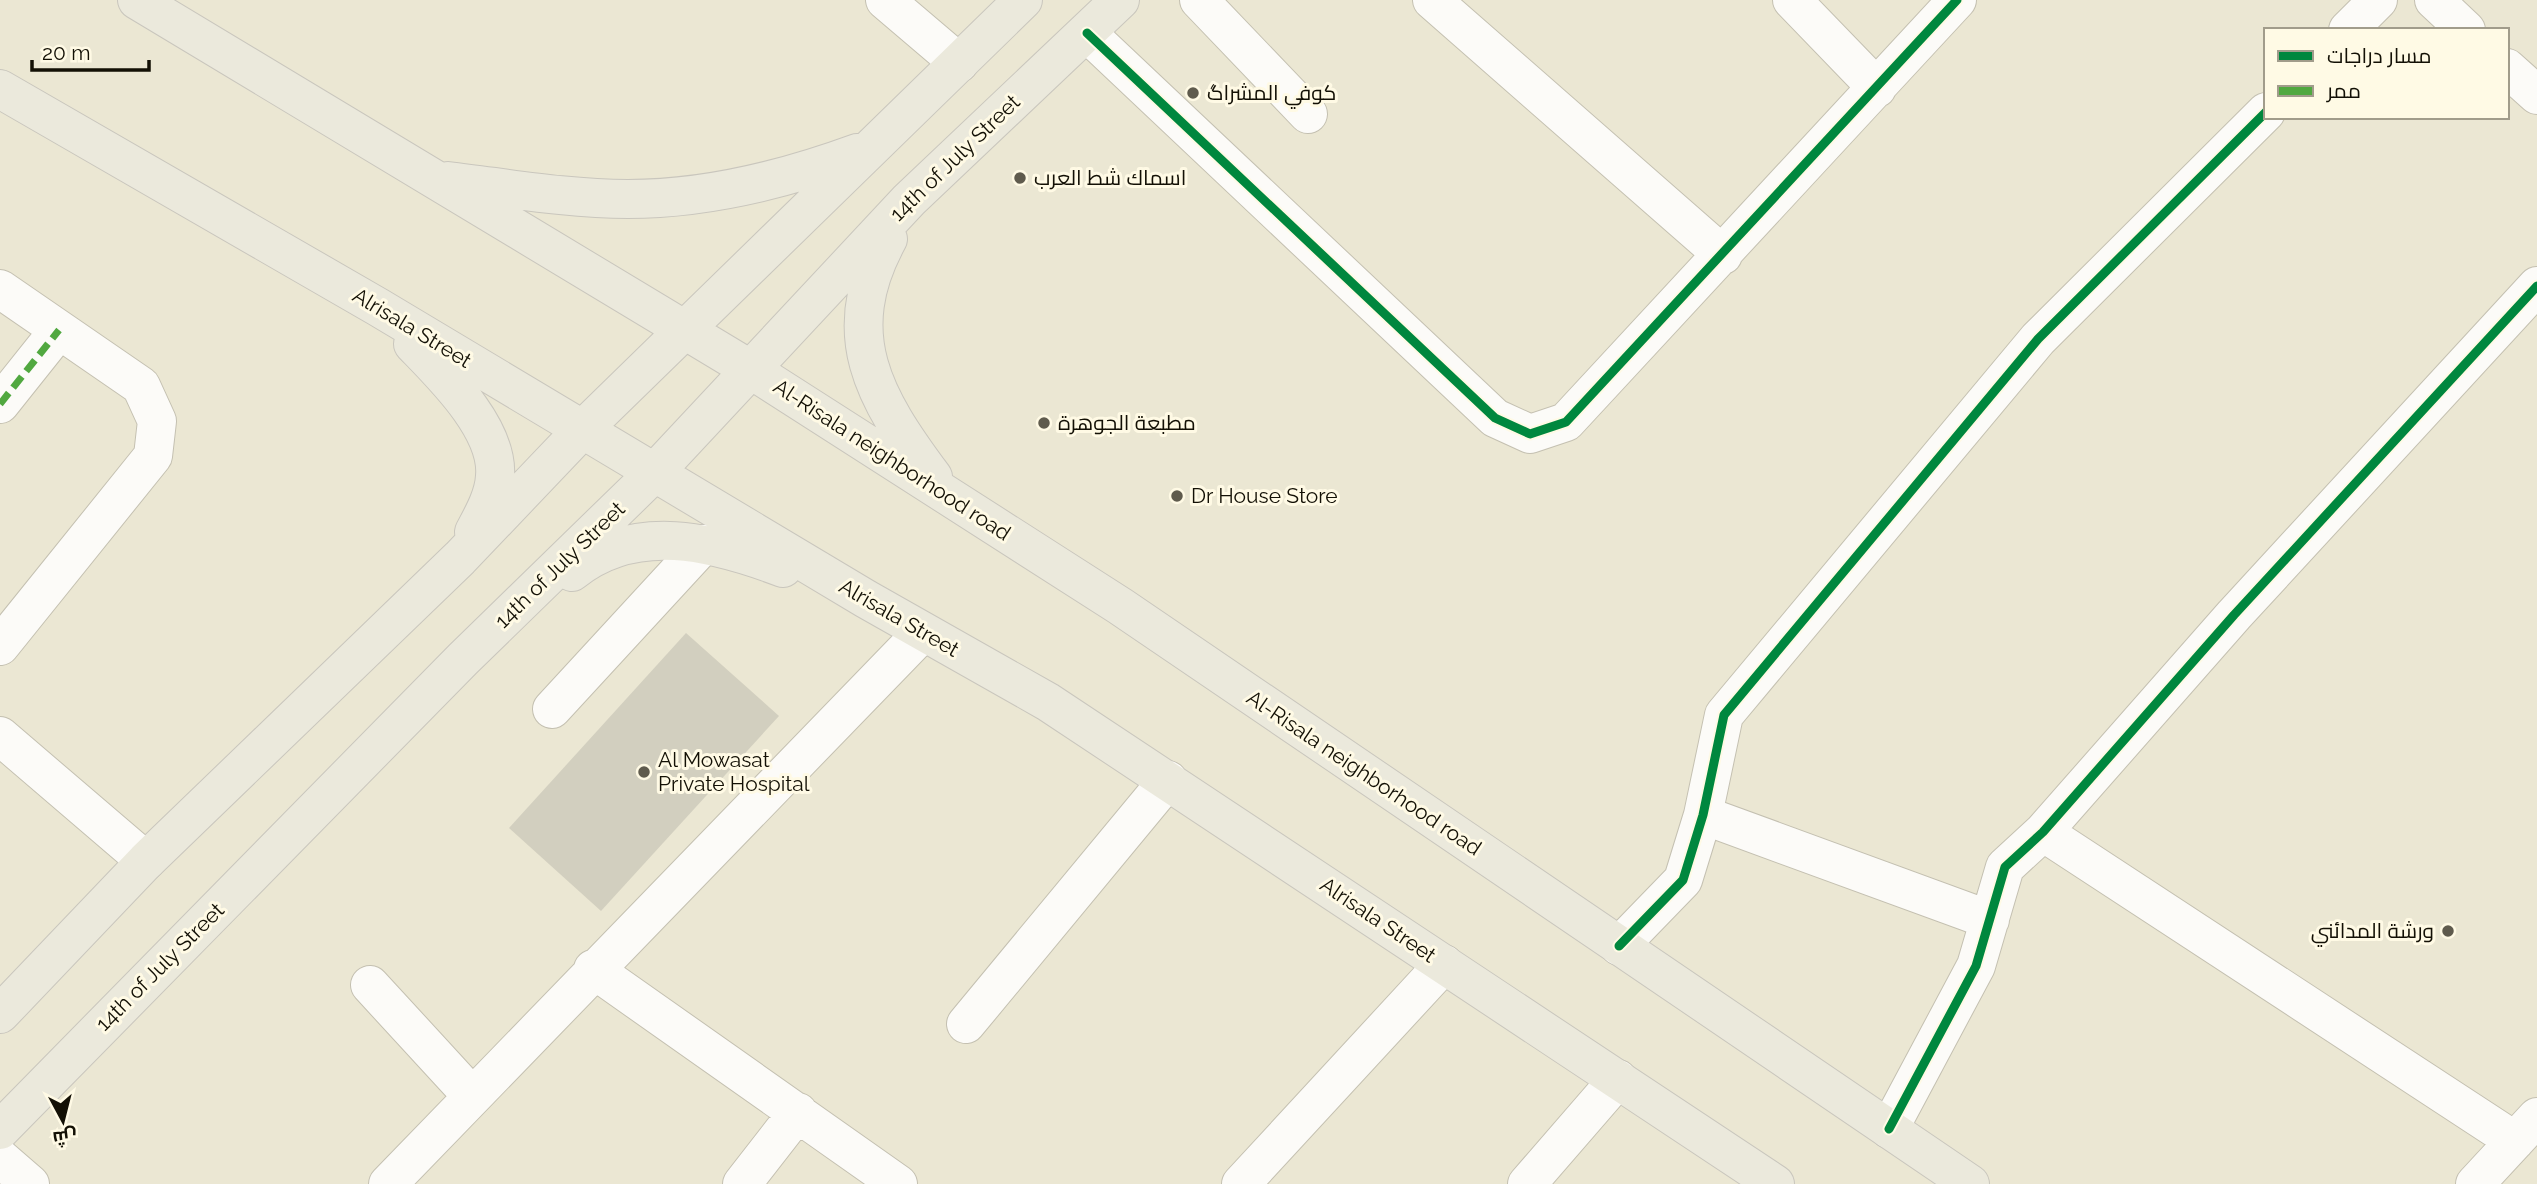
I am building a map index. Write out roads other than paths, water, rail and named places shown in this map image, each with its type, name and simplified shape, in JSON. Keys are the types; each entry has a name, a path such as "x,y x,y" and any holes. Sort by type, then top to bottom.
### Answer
{"main road":[{"path":"137,0 752,370"},
{"path":"0,1014 146,861 460,558 582,430 1023,0"},
{"name":"14th of July Street","path":"0,1130 463,659 654,473 909,200 1120,0"},
{"name":"Alrisala Street","path":"0,89 378,307 866,599 1048,702 1775,1184"},
{"path":"433,179 584,197 629,199 688,195 798,174 868,149"},
{"path":"909,200 867,285 862,318 864,349 883,404 947,495"},
{"path":"378,307 460,392 488,442 496,475 489,503 460,558"},
{"name":"Al-Risala neighborhood road","path":"752,370 1120,606 1970,1184"},
{"path":"463,659 577,568 606,550 653,539 704,544 756,558 866,599"}],"street":[{"path":"885,0 958,63"},
{"path":"1199,0 1308,114"},
{"path":"1432,0 1723,255"},
{"path":"1792,0 1877,88"},
{"path":"1087,33 1495,418 1530,434 1566,422 1957,0"},
{"path":"2350,28 2378,0"},
{"path":"2434,0 2464,28"},
{"path":"2509,70 2537,95"},
{"path":"1619,946 1683,880 1703,815 1724,715 2038,339 2264,114"},
{"path":"1889,1129 1976,966 2005,867 2043,831 2234,615 2537,286"},
{"path":"0,289 141,386 157,421 153,456 0,646"},
{"path":"0,404 59,330"},
{"path":"552,709 704,544"},
{"path":"388,1184 593,969 923,632"},
{"path":"0,736 146,861"},
{"path":"966,1024 1168,780"},
{"path":"1703,815 1990,920"},
{"path":"2043,831 2526,1129 2475,1184"},
{"path":"1241,1184 1444,964"},
{"path":"593,969 898,1184"},
{"path":"370,985 472,1096"},
{"path":"1527,1184 1618,1079"},
{"path":"742,1184 798,1112"},
{"path":"0,1158 30,1184"}],"place":[{"name":"كوفي المشراگ","path":"1193,93"},
{"name":"اسماك شط العرب","path":"1020,178"},
{"name":"مطبعة الجوهرة","path":"1044,423"},
{"name":"Dr House Store","path":"1177,496"},
{"name":"Al Mowasat Private Hospital","path":"644,772"},
{"name":"ورشة المدائني","path":"2448,931"}]}
